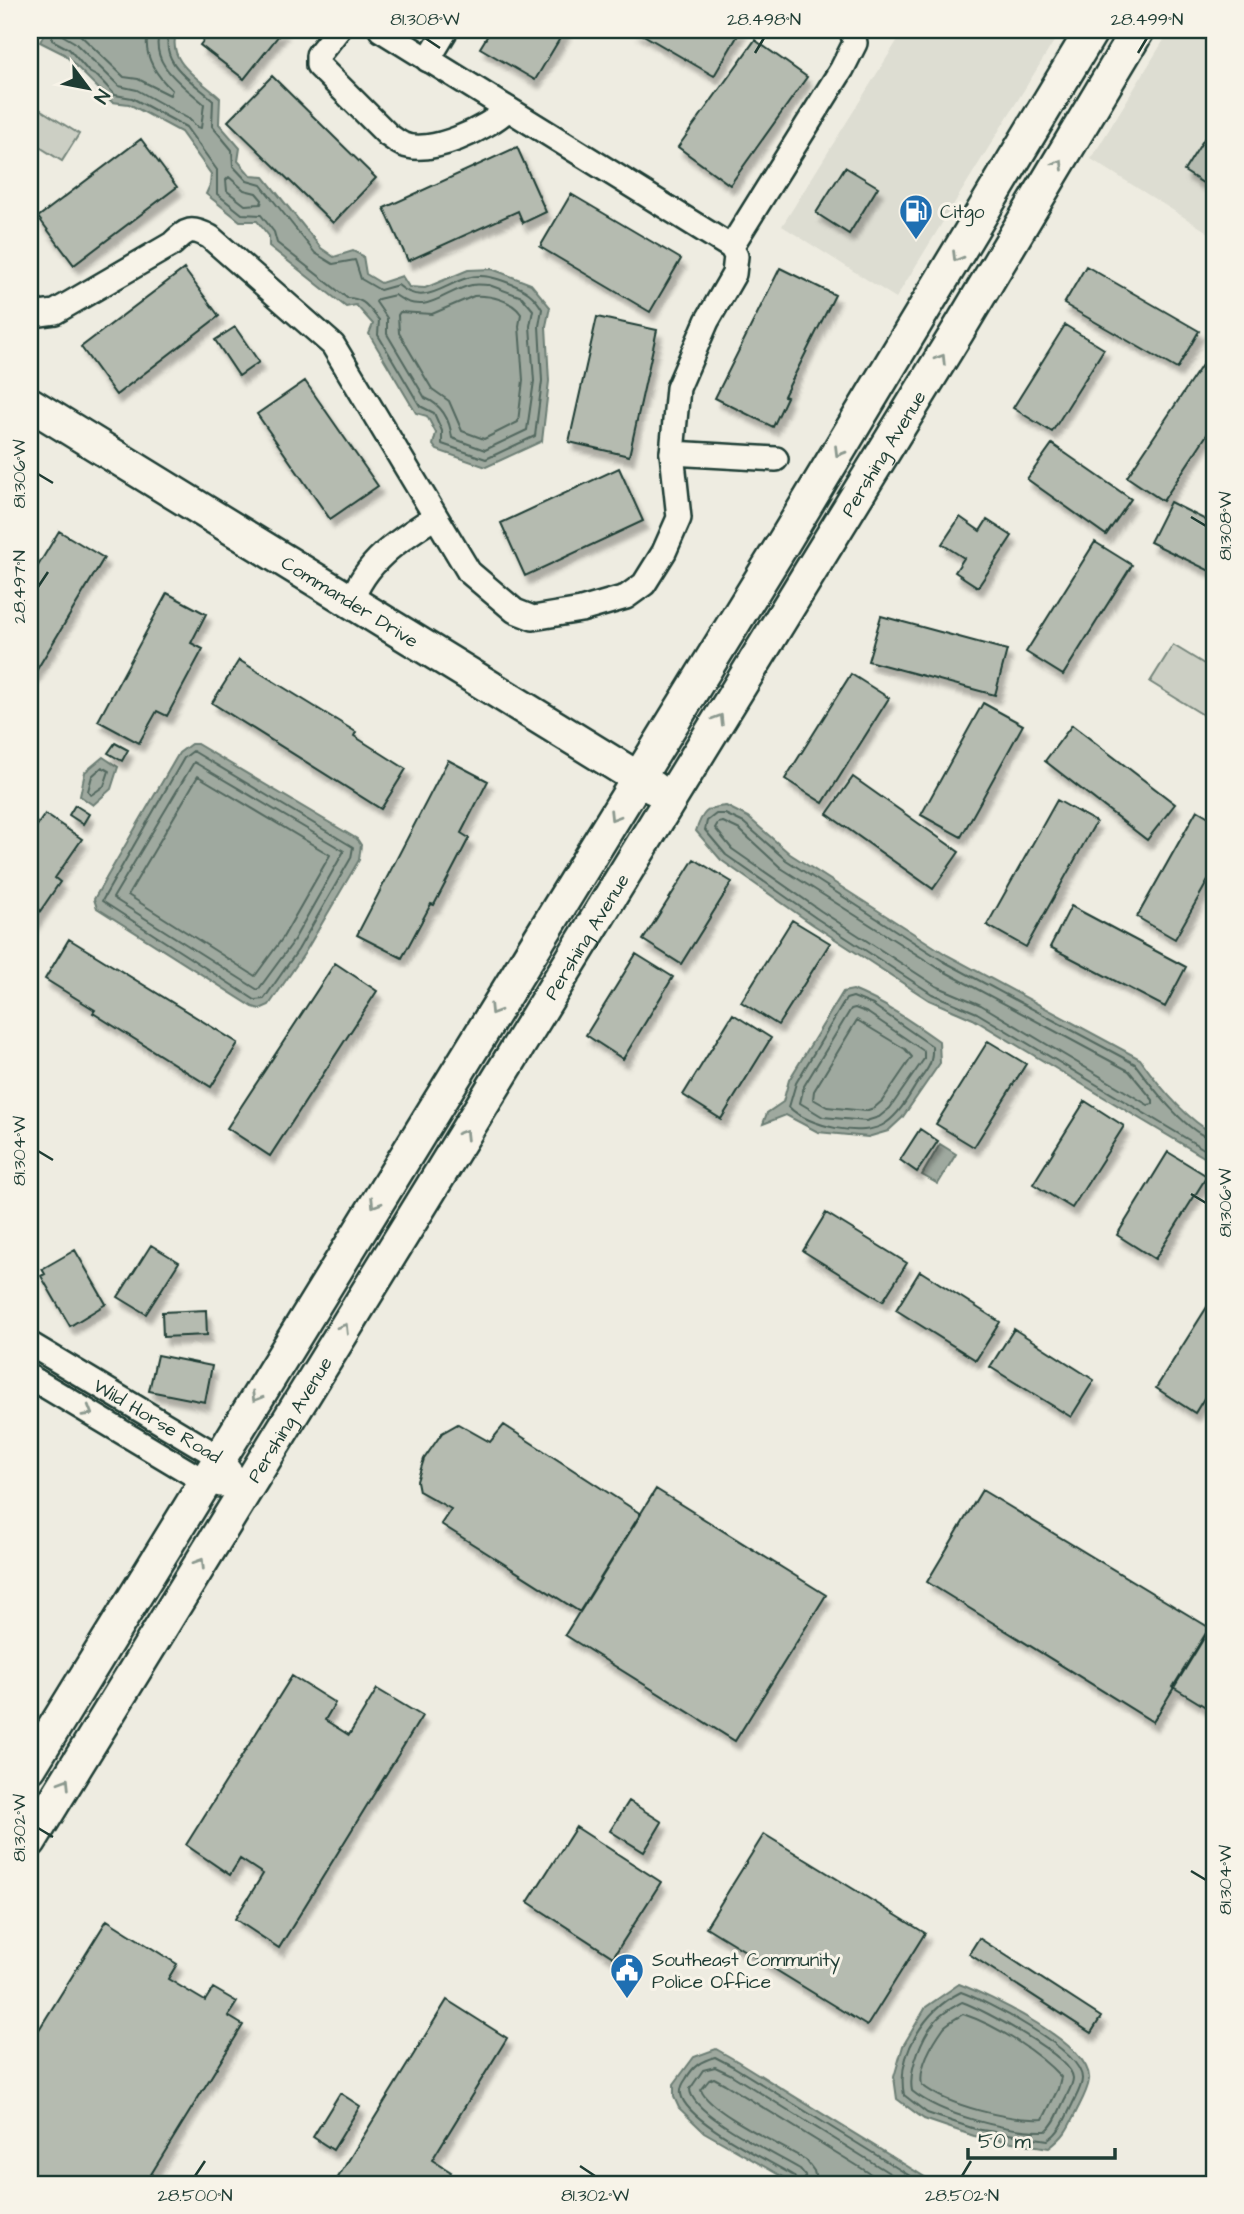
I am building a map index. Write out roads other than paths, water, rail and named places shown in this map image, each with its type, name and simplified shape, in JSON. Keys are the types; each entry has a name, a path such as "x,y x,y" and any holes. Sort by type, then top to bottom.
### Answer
{"street":[{"path":"338,30 318,55 318,65 401,144 431,147 485,126 508,109"},
{"path":"30,308 40,314 55,312 172,244 186,231 197,230 210,237 333,345 469,572 515,611 533,618 581,610 626,597 644,584 664,552 679,518 672,453 678,388 707,321 734,274 736,256 731,247 381,30"},
{"path":"428,60 446,30"},
{"path":"731,247 842,69 855,43 852,30"},
{"name":"Pershing Avenue","path":"30,1767 821,482 1092,30"},
{"name":"Pershing Avenue","path":"30,1841 972,307 1138,30"},
{"name":"Commander Drive","path":"30,404 670,798"},
{"path":"672,453 776,459"},
{"path":"351,603 356,586 377,559 401,538 435,517"},
{"path":"663,737 694,759"},
{"name":"Wild Horse Road","path":"30,1344 244,1491"},
{"name":"Wild Horse Road","path":"30,1377 212,1469"}],"water":[{"path":"46,30 177,30 176,51 180,60 220,98 219,124 240,148 238,161 251,176 264,177 321,248 334,257 353,251 363,256 366,274 381,283 402,276 409,287 425,288 468,270 492,269 531,284 550,307 546,326 549,381 542,441 486,467 437,450 433,445 436,433 427,416 416,413 369,334 373,324 356,305 346,307 269,246 269,236 257,221 240,221 206,194 211,174 181,132 129,104 112,102 64,54 40,42"},
{"path":"191,744 197,744 357,839 361,845 359,860 304,954 269,1005 260,1009 97,908 94,899 179,753"},
{"path":"103,757 118,767 111,789 93,805 80,796 85,772"},
{"path":"726,806 748,817 790,854 947,955 1140,1059 1183,1110 1214,1134 1214,1163 973,1019 929,1000 812,924 721,860 696,831 706,812"},
{"path":"853,990 886,1006 939,1041 940,1063 902,1118 888,1131 868,1137 818,1132 786,1115 763,1124 767,1113 783,1102 789,1080 843,992"},
{"path":"940,1144 956,1154 938,1184 922,1175"},
{"path":"959,1984 1036,2023 1057,2037 1086,2066 1089,2080 1084,2096 1066,2132 1049,2148 974,2136 924,2119 897,2099 894,2077 903,2046 926,2007"},
{"path":"716,2049 936,2184 795,2184 704,2132 679,2108 674,2097 674,2084 694,2057"}],"place":[{"name":"Citgo","path":"916,241"},
{"name":"Southeast Community Police Office","path":"627,2000"}]}
